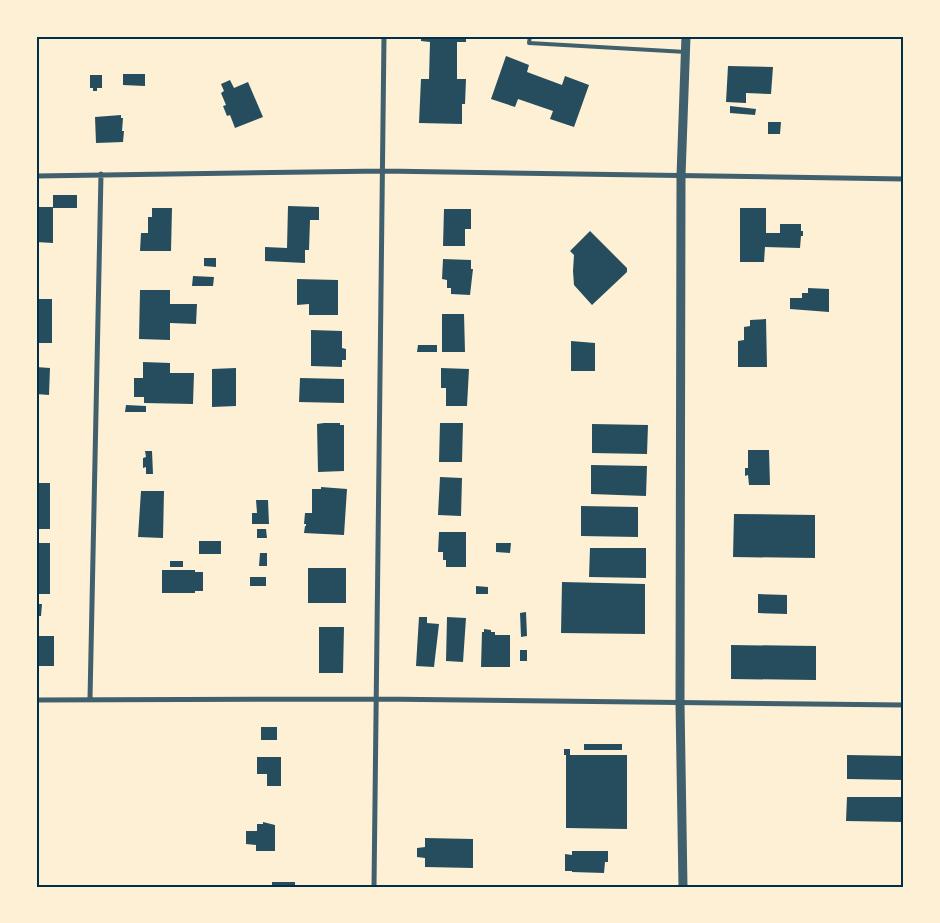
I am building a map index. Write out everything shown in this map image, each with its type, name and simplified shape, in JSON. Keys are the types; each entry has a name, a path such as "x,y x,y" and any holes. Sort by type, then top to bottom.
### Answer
{"street":[{"path":"374,887 384,36"},
{"path":"683,887 680,703 681,176 686,36"},
{"path":"36,176 383,171 904,179"},
{"path":"90,699 101,174"},
{"path":"36,700 377,699 904,705"}],"lane":[{"path":"530,36 529,43 686,52"}],"building":[{"path":"421,36 466,36 466,42 457,42 457,79 466,79 465,104 462,104 462,124 419,123 421,79 429,79 430,42 421,41"},
{"path":"506,56 529,65 527,72 562,85 565,76 589,85 574,127 550,119 553,111 518,99 515,107 491,99"},
{"path":"728,66 773,67 771,94 746,93 746,103 726,102"},
{"path":"123,74 145,74 145,86 123,85"},
{"path":"90,75 102,75 102,88 97,88 97,91 93,91 93,88 90,88"},
{"path":"230,80 234,88 248,82 263,117 235,128 230,115 227,116 223,106 226,105 221,93 224,91 221,84"},
{"path":"730,106 756,109 755,115 730,113"},
{"path":"121,115 121,118 123,118 122,131 124,131 123,142 96,143 95,117"},
{"path":"768,122 781,122 780,134 768,134"},
{"path":"53,195 77,195 77,208 53,208"},
{"path":"288,206 319,207 319,220 310,220 309,250 305,250 305,263 265,261 265,247 287,248"},
{"path":"36,207 53,207 53,243 36,242"},
{"path":"152,208 172,208 171,251 140,251 141,233 148,233 148,217 152,217"},
{"path":"740,208 766,208 766,233 780,233 780,224 801,224 803,236 801,236 800,248 765,247 764,262 740,262"},
{"path":"444,209 471,209 471,229 465,229 465,246 443,246"},
{"path":"590,231 627,268 627,272 592,305 574,285 574,255 570,251"},
{"path":"204,258 216,258 216,267 204,266"},
{"path":"443,259 471,260 471,269 473,269 470,295 451,294 451,288 447,288 447,280 442,279"},
{"path":"193,276 214,277 213,286 192,286"},
{"path":"297,279 338,280 338,315 309,315 309,304 297,305"},
{"path":"808,288 829,289 829,312 790,309 790,298 802,298 802,293 808,293"},
{"path":"140,290 170,290 170,304 197,304 196,324 170,323 170,340 139,339"},
{"path":"36,299 52,299 52,343 36,343"},
{"path":"442,314 464,314 465,352 442,352"},
{"path":"766,319 767,367 738,367 738,341 744,340 744,327 750,326 750,320"},
{"path":"311,330 342,331 342,348 346,349 346,360 342,360 342,367 311,366"},
{"path":"571,341 595,343 595,371 571,371"},
{"path":"418,345 437,345 437,352 417,352"},
{"path":"143,362 170,363 170,373 194,373 193,404 144,403 144,397 134,397 134,378 143,378"},
{"path":"36,367 50,368 49,395 36,394"},
{"path":"236,368 236,406 212,407 212,369"},
{"path":"441,368 469,369 467,406 446,406 446,388 441,388"},
{"path":"300,378 344,379 344,403 299,402"},
{"path":"126,405 146,406 146,412 125,412"},
{"path":"340,423 340,425 344,425 344,471 318,472 317,424"},
{"path":"440,423 463,423 462,462 439,462"},
{"path":"592,424 648,425 647,454 592,453"},
{"path":"748,450 769,450 770,485 749,485 748,475 745,476 745,468 748,468"},
{"path":"145,451 152,451 153,474 146,474 146,467 143,468 143,458 146,457"},
{"path":"591,465 647,466 646,496 591,494"},
{"path":"440,477 462,478 461,516 438,515"},
{"path":"36,483 50,483 50,529 36,529"},
{"path":"321,487 347,489 344,535 304,533 306,526 304,524 305,513 312,513 312,489 321,489"},
{"path":"141,491 164,491 163,538 138,537"},
{"path":"256,500 268,500 269,524 252,524 252,513 257,513"},
{"path":"581,506 638,507 638,537 581,536"},
{"path":"734,514 815,515 815,558 733,557"},
{"path":"257,529 266,529 267,538 257,538"},
{"path":"439,532 466,532 466,567 446,567 446,560 443,560 443,552 438,552"},
{"path":"199,541 221,541 221,554 199,554"},
{"path":"36,543 50,543 50,594 36,594"},
{"path":"496,543 511,543 510,553 496,552"},
{"path":"590,548 646,548 646,578 589,577"},
{"path":"260,553 267,553 267,566 259,566"},
{"path":"170,561 183,561 183,567 170,567"},
{"path":"308,568 346,568 346,603 308,603"},
{"path":"162,570 195,570 195,572 203,572 203,591 195,591 195,593 162,593"},
{"path":"250,577 266,577 266,586 250,586"},
{"path":"562,582 645,584 645,634 561,633"},
{"path":"476,586 488,587 488,594 476,594"},
{"path":"758,594 787,595 787,614 758,613"},
{"path":"36,604 42,604 41,616 36,616"},
{"path":"526,612 527,636 521,637 520,613"},
{"path":"419,617 427,617 427,623 439,624 434,667 416,666"},
{"path":"447,617 466,618 463,662 446,661"},
{"path":"319,627 344,627 343,673 319,673"},
{"path":"484,629 495,632 495,635 510,635 510,667 481,667 482,632 484,632"},
{"path":"36,636 54,636 54,666 36,666"},
{"path":"731,645 816,646 816,680 731,679"},
{"path":"520,650 527,650 527,661 520,661"},
{"path":"261,727 277,727 277,740 261,740"},
{"path":"584,744 622,744 622,750 584,750"},
{"path":"564,749 570,749 570,755 627,755 627,829 566,828 566,755 564,755"},
{"path":"847,755 904,756 904,780 847,779"},
{"path":"257,757 281,757 281,786 267,786 267,774 257,774"},
{"path":"847,797 904,797 904,822 846,821"},
{"path":"263,822 275,825 275,851 256,851 256,845 246,844 246,831 257,831 257,824 263,824"},
{"path":"425,838 473,839 473,868 425,867 425,858 417,857 417,848 425,847"},
{"path":"572,851 608,851 608,862 605,862 604,873 565,871 565,854 572,855"},
{"path":"272,882 295,882 295,887 272,887"}]}
